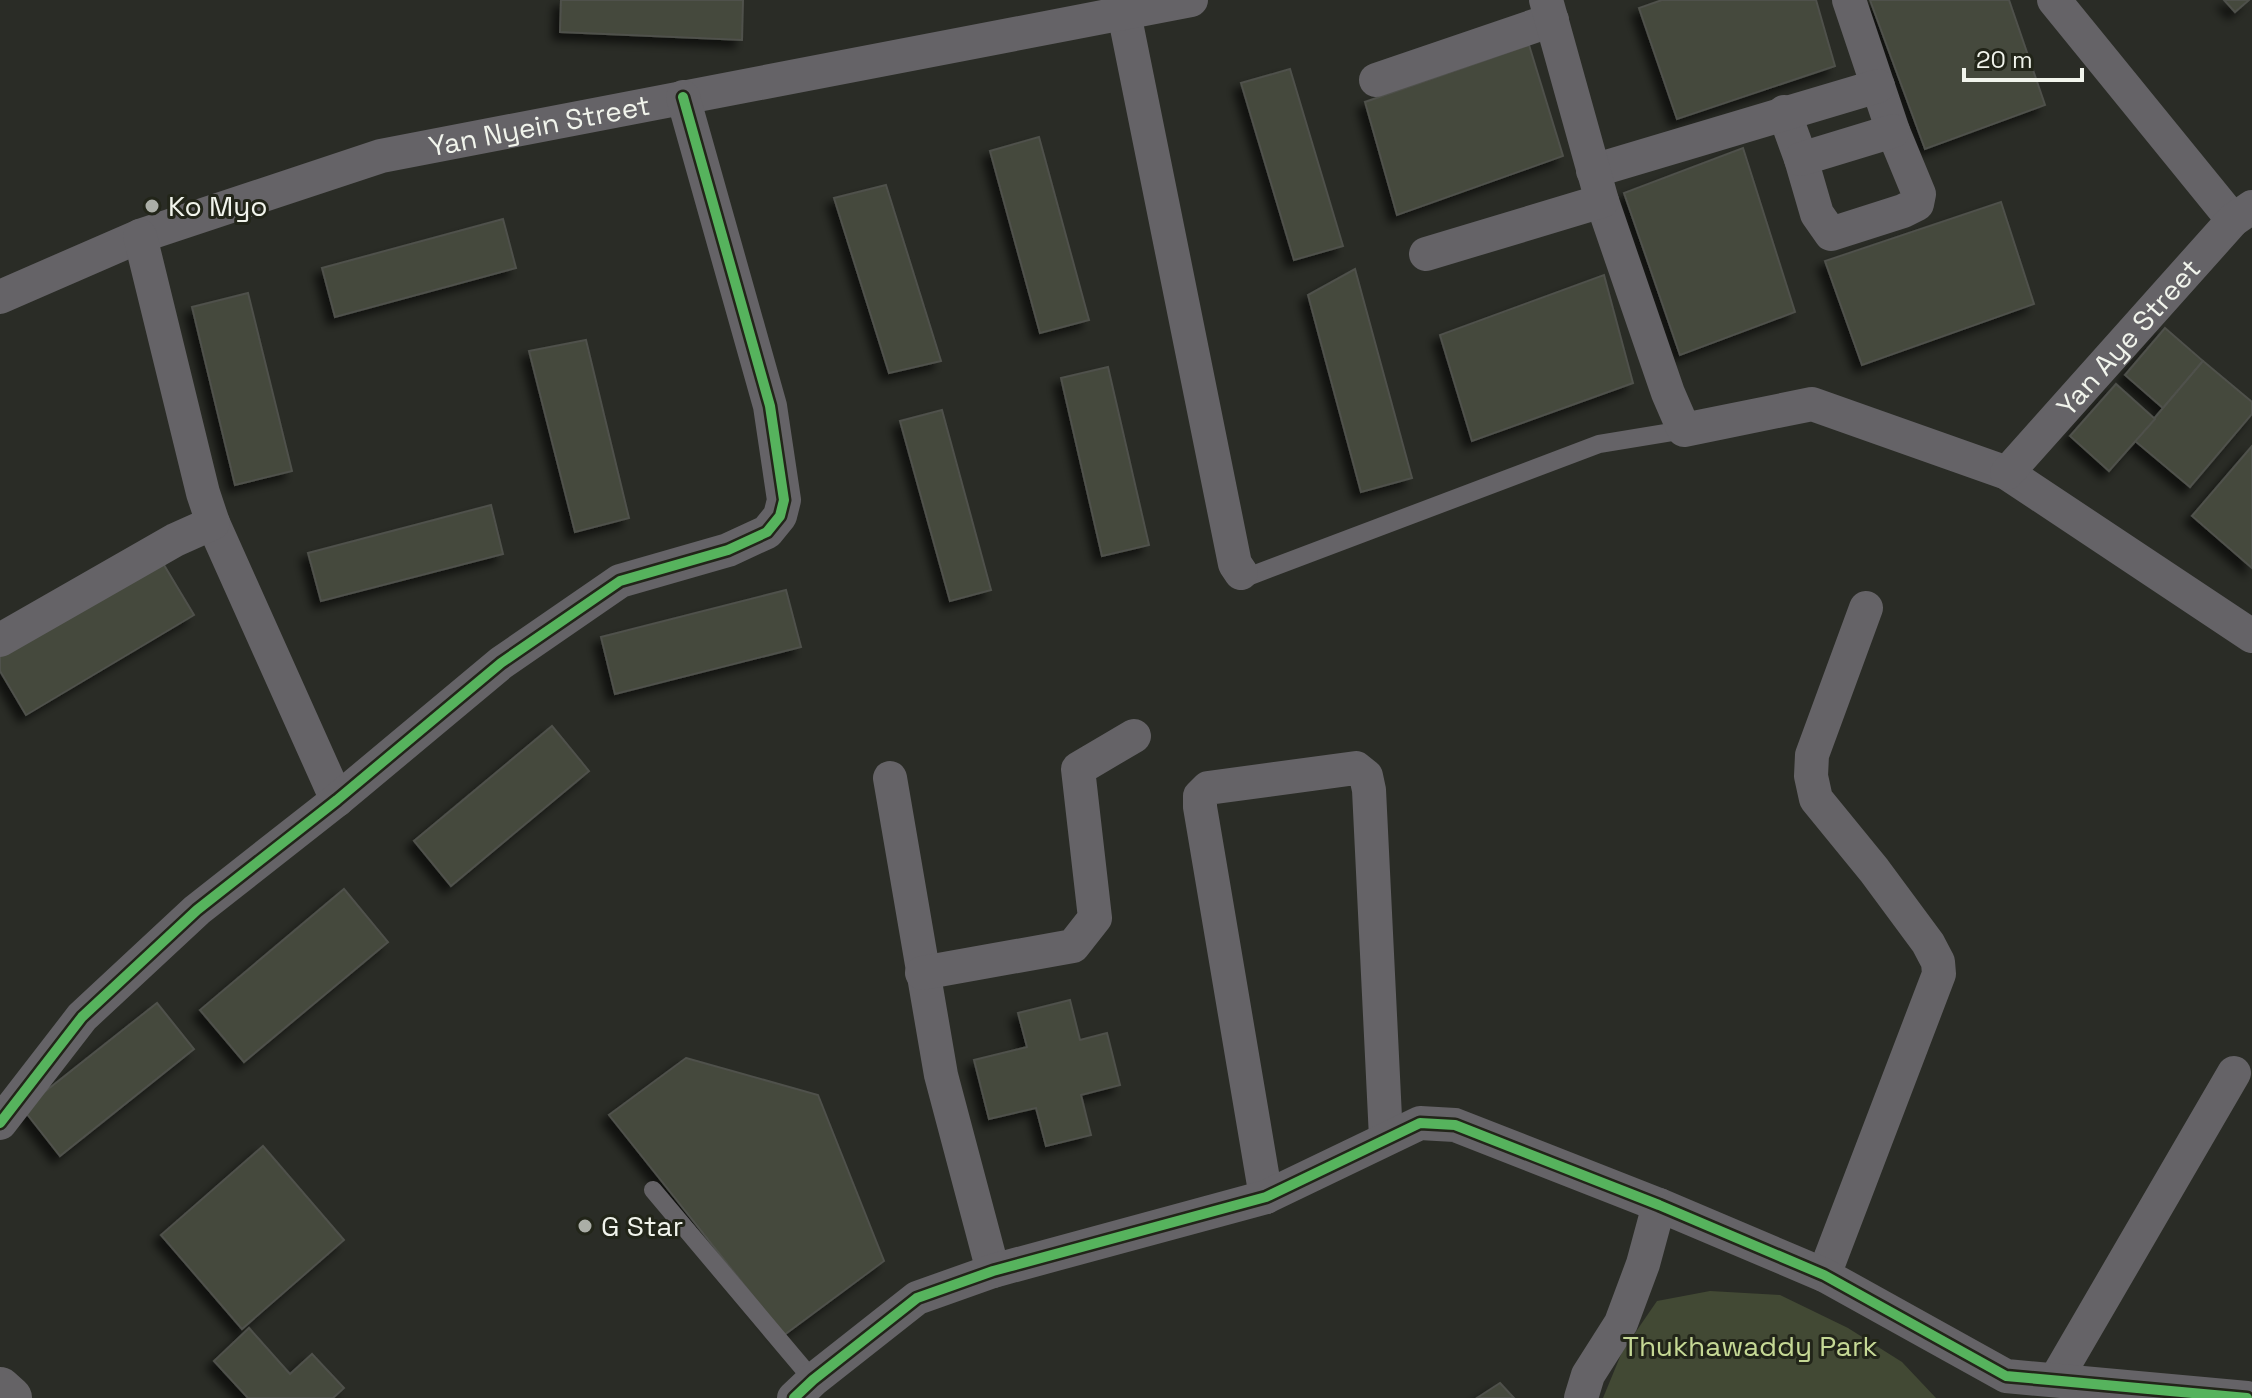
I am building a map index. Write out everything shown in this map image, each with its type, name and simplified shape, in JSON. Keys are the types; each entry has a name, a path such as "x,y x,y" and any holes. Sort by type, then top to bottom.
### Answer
{"main road":[{"path":"0,1389 10,1398"}],"street":[{"name":"Yan Nyein Street","path":"0,297 140,236 381,156 1191,0"},
{"path":"1784,112 1817,214 1831,234 1917,204 1919,194 1893,131 1849,0"},
{"path":"2054,0 2243,214"},
{"path":"1376,80 1549,10 1598,186 1668,393 1684,430 1812,404 2007,473 2252,636"},
{"path":"1124,13 1235,564 1241,573"},
{"path":"1426,254 1784,112 1878,86"},
{"path":"0,1123 82,1017 197,910 337,800 501,663 620,581 728,550 767,532 780,516 784,500 770,406 683,97"},
{"path":"1801,159 1893,131"},
{"name":"Yan Aye Street","path":"2007,473 2243,214"},
{"path":"140,236 213,523 337,800"},
{"path":"0,640 175,540 213,523"},
{"path":"1824,1275 1939,974 1938,962 1928,943 1816,799 1811,776 1812,755 1866,608"},
{"path":"922,973 1073,946 1095,918 1078,769 1134,736"},
{"path":"1266,1197 1200,807 1200,796 1208,788 1356,768 1366,776 1386,1138"},
{"path":"890,778 941,1075 993,1271"},
{"path":"2056,1379 2234,1073"},
{"path":"803,1389 917,1298 993,1271 1266,1197 1420,1123 1455,1125 1659,1205 1824,1275 2009,1387 2056,1379 2247,1398"},
{"path":"1581,1398 1588,1375 1621,1323 1643,1264 1659,1205"}],"lane":[{"path":"1241,573 1250,576 1599,444 1684,430"},
{"path":"653,1190 803,1389"}],"green space":[{"name":"Thukhawaddy Park","path":"1710,1291 1780,1295 1848,1328 1902,1362 1936,1398 1603,1398 1622,1352 1657,1301"}],"building":[{"path":"561,0 743,0 742,40 560,32"},
{"path":"1662,0 1816,0 1835,66 1677,119 1639,8"},
{"path":"1870,0 2009,0 2045,105 1925,149"},
{"path":"2224,0 2249,0 2235,12"},
{"path":"1529,45 1563,156 1397,215 1365,102"},
{"path":"1290,69 1343,246 1294,260 1241,83"},
{"path":"1039,137 1089,320 1040,333 990,151"},
{"path":"1743,148 1795,312 1680,355 1624,193"},
{"path":"886,185 941,361 889,373 834,198"},
{"path":"2001,202 2034,304 1862,365 1825,261"},
{"path":"503,219 516,268 335,317 322,268"},
{"path":"1355,269 1412,478 1361,492 1308,295"},
{"path":"1604,275 1633,383 1472,441 1440,335"},
{"path":"248,293 292,471 235,485 192,307"},
{"path":"2165,328 2203,361 2163,408 2125,375"},
{"path":"586,340 629,518 575,532 529,351"},
{"path":"2203,361 2252,402 2252,414 2190,487 2135,441"},
{"path":"1108,367 1149,545 1102,556 1061,378"},
{"path":"2116,384 2155,419 2109,471 2070,436"},
{"path":"942,410 991,590 950,601 900,421"},
{"path":"2252,446 2252,568 2192,516"},
{"path":"491,505 503,554 321,601 308,553"},
{"path":"161,560 194,615 26,715 0,671 0,655"},
{"path":"786,590 801,647 615,694 601,637"},
{"path":"552,726 589,771 451,886 414,841"},
{"path":"344,889 388,942 244,1062 200,1010"},
{"path":"1070,1000 1080,1040 1107,1033 1120,1085 1081,1095 1091,1135 1046,1146 1036,1108 989,1119 974,1060 1027,1047 1018,1013"},
{"path":"157,1003 194,1049 60,1156 23,1109"},
{"path":"686,1058 818,1095 884,1261 784,1335 609,1115"},
{"path":"263,1146 344,1240 242,1329 161,1235"},
{"path":"249,1328 290,1374 312,1354 344,1388 333,1398 248,1398 214,1361"},
{"path":"1500,1383 1514,1398 1477,1398"}],"cycle path":[{"path":"0,1123 82,1017 197,910 337,800 501,663 620,581 728,550 767,532 780,516 784,500 770,406 683,97"},
{"path":"794,1398 917,1298 993,1271 1266,1197 1420,1123 1455,1125 1659,1205 1824,1275 2006,1376 2247,1398"}],"place":[{"name":"Ko Myo","path":"152,206"},
{"name":"G Star","path":"585,1226"}]}
